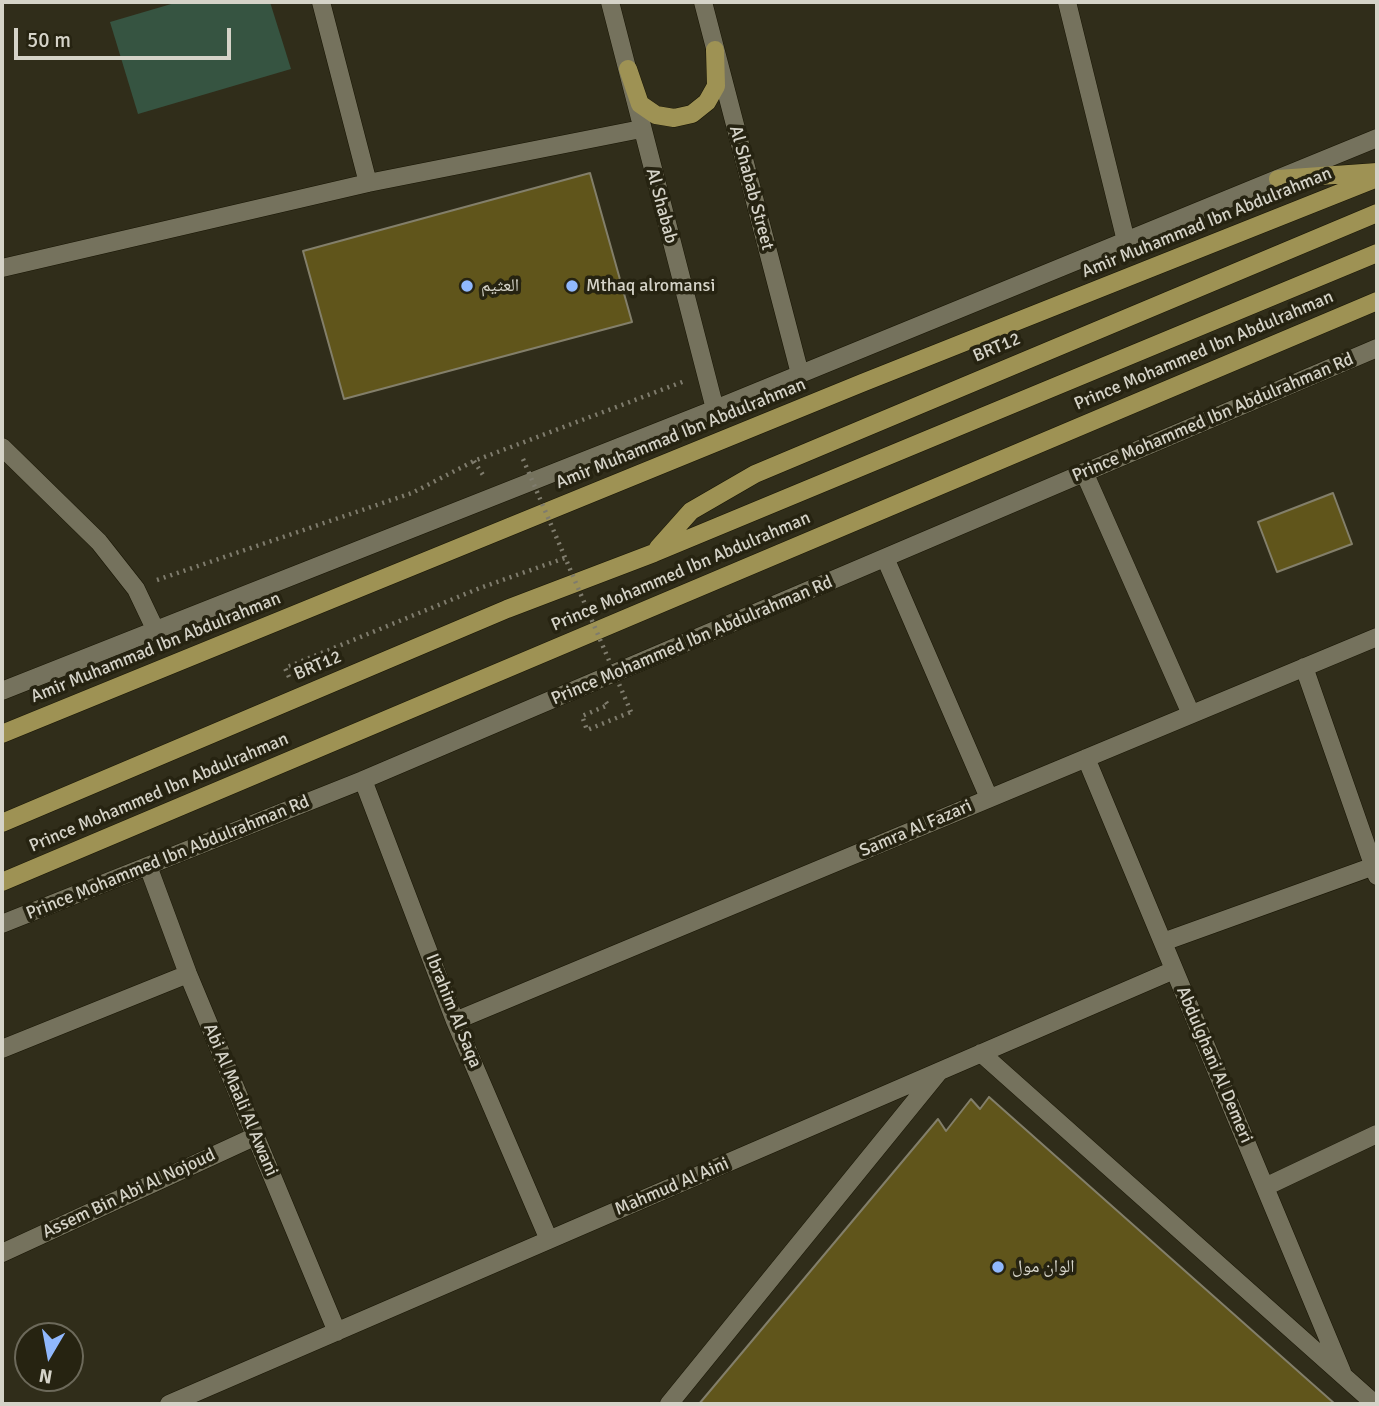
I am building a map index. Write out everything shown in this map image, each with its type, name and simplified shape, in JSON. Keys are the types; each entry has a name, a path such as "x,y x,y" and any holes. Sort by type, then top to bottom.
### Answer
{"main road":[{"path":"628,69 640,104 656,115 674,118 692,114 707,102 716,86 715,50"},
{"path":"1278,178 1377,172"},
{"name":"Amir Muhammad Ibn Abdulrahman","path":"2,734 862,383 1377,178"},
{"name":"BRT12","path":"654,554 691,511 755,474 1377,213"},
{"name":"BRT12","path":"2,823 507,609 654,554 1377,253"},
{"name":"Prince Mohammed Ibn Abdulrahman","path":"2,882 1377,301"}],"street":[{"path":"321,2 368,183"},
{"name":"Al Shabab","path":"610,2 628,69 640,129 715,409"},
{"name":"Al Shabab Street","path":"703,2 800,374"},
{"path":"1067,2 1126,241"},
{"path":"2,268 368,183 640,129"},
{"path":"2,691 715,409 1377,138"},
{"name":"Prince Mohammed Ibn Abdulrahman Rd","path":"2,924 363,780 886,560 1084,472 1377,348"},
{"path":"2,447 99,542 136,589 156,631"},
{"path":"1084,472 1191,714"},
{"path":"886,560 989,799"},
{"name":"Samra Al Fazari","path":"455,1021 1377,637"},
{"path":"1163,942 1376,869 1304,667"},
{"name":"Abdulghani Al Demeri","path":"1086,758 1342,1372"},
{"name":"Ibrahim Al Saqa","path":"363,780 455,1021 549,1240"},
{"name":"Abi Al Maali Al Awani","path":"148,866 188,974 337,1332"},
{"name":"Mahmud Al Aini","path":"169,1404 1174,970"},
{"path":"2,1049 188,974"},
{"name":"Abdulghani Al Demeri","path":"981,1053 1375,1401"},
{"path":"669,1404 941,1071"},
{"path":"1265,1187 1377,1134"},
{"name":"Assem Bin Abi Al Nojoud","path":"2,1253 256,1136"}],"path":[{"path":"153,582 412,493 474,461 705,373"},
{"path":"523,459 631,712 587,730 582,716 608,705"},
{"path":"474,461 482,476"},
{"path":"298,697 285,668 480,588 565,558"}],"green space":[{"path":"178,2 270,2 291,69 138,114 110,22"}],"building":[{"name":"العثيم","path":"590,173 632,322 344,399 303,251"},
{"path":"1333,493 1352,544 1277,572 1258,522"},
{"name":"الوان مول","path":"989,1097 1335,1404 699,1404 938,1119 946,1131 971,1099 980,1109"}],"place":[{"name":"العثيم","path":"467,286"},
{"name":"Mthaq alromansi","path":"572,286"},
{"name":"الوان مول","path":"998,1267"}]}
